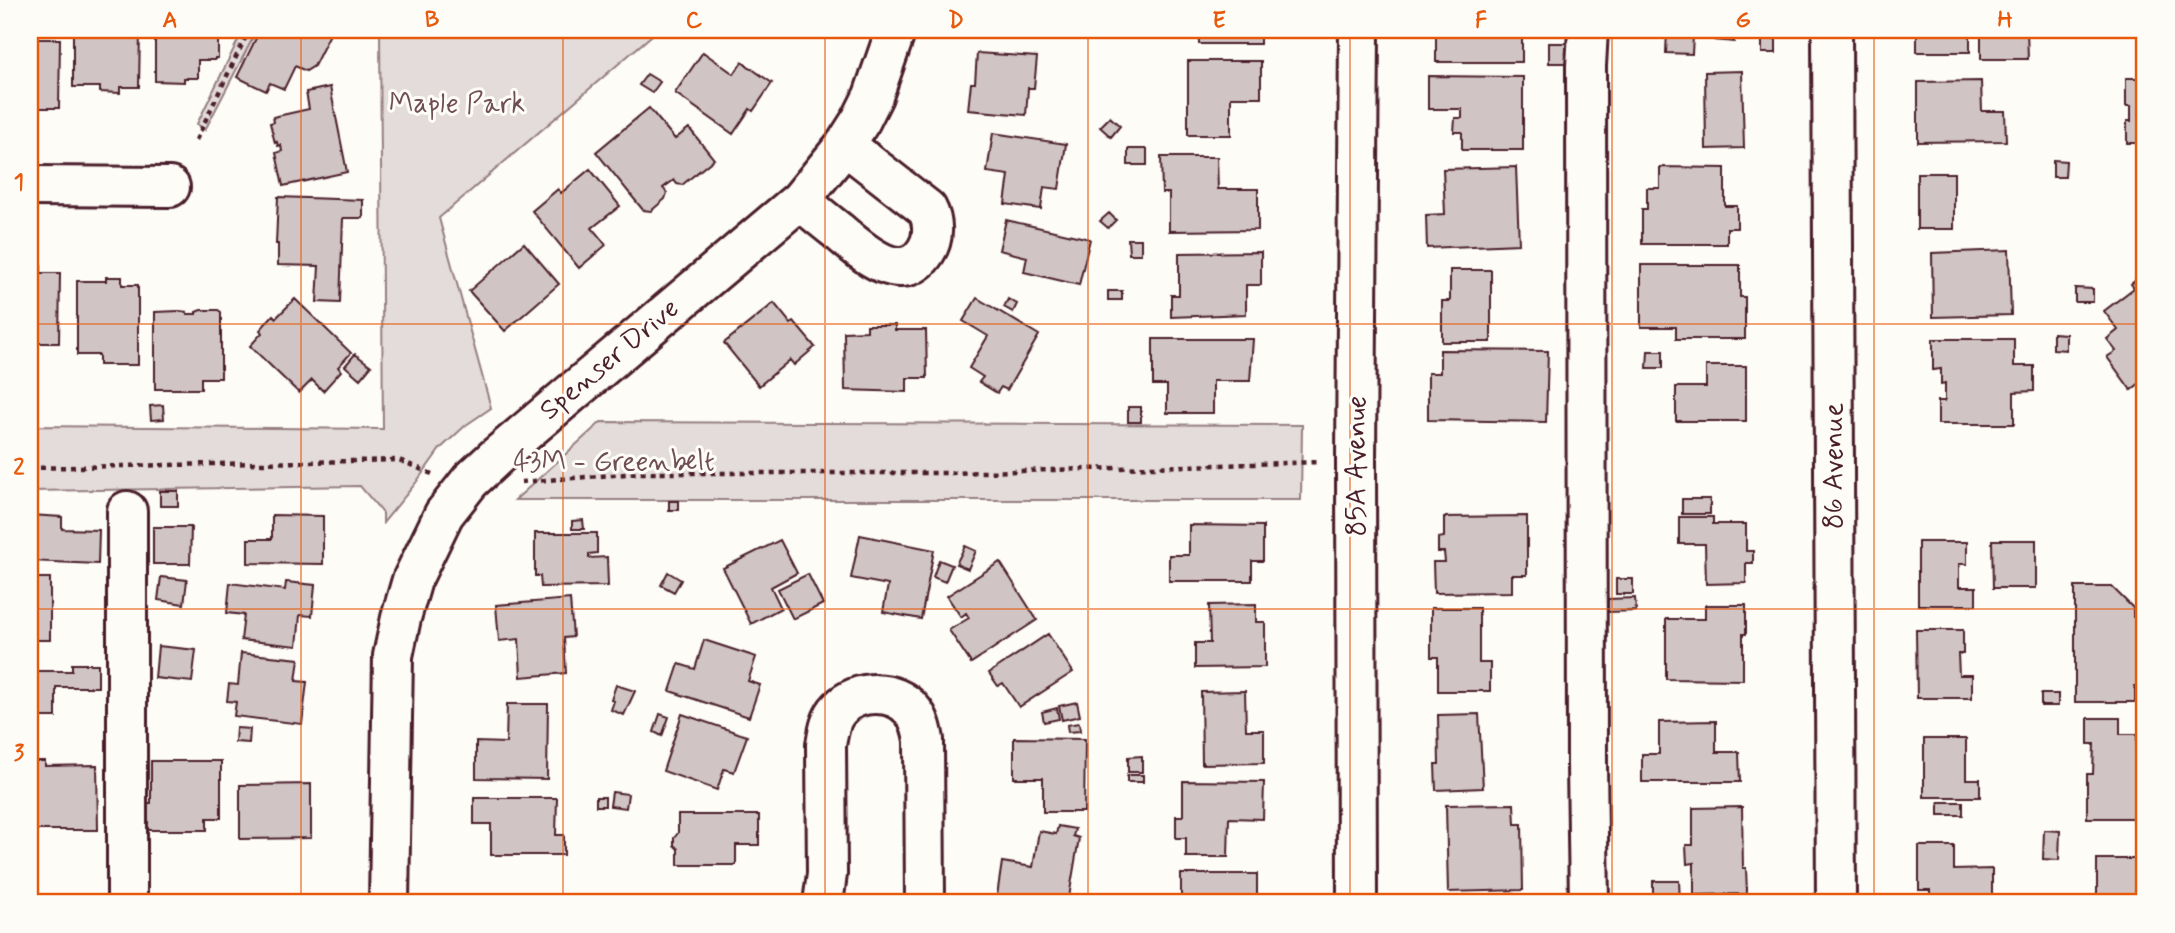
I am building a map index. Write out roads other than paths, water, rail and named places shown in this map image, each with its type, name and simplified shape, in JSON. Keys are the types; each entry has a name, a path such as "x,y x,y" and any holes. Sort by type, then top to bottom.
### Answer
{"street":[{"name":"Spenser Drive","path":"389,903 394,656 412,580 444,514 470,481 497,456 800,200 845,145 873,96 895,30"},
{"name":"85A Avenue","path":"1357,903 1359,30"},
{"path":"1588,30 1586,482 1589,903"},
{"name":"86 Avenue","path":"1832,30 1836,903"},
{"path":"800,200 864,253 887,265 900,267 919,260 927,250 932,231 931,216 927,209 845,145"},
{"path":"30,186 170,187"},
{"path":"127,511 127,903"},
{"path":"823,903 827,874 828,732 837,710 846,703 858,697 880,695 904,702 919,718 925,740 925,903"}],"park label":[{"name":"Maple Park","path":"457,104"},
{"name":"43M - Greenbelt","path":"614,462"}]}
